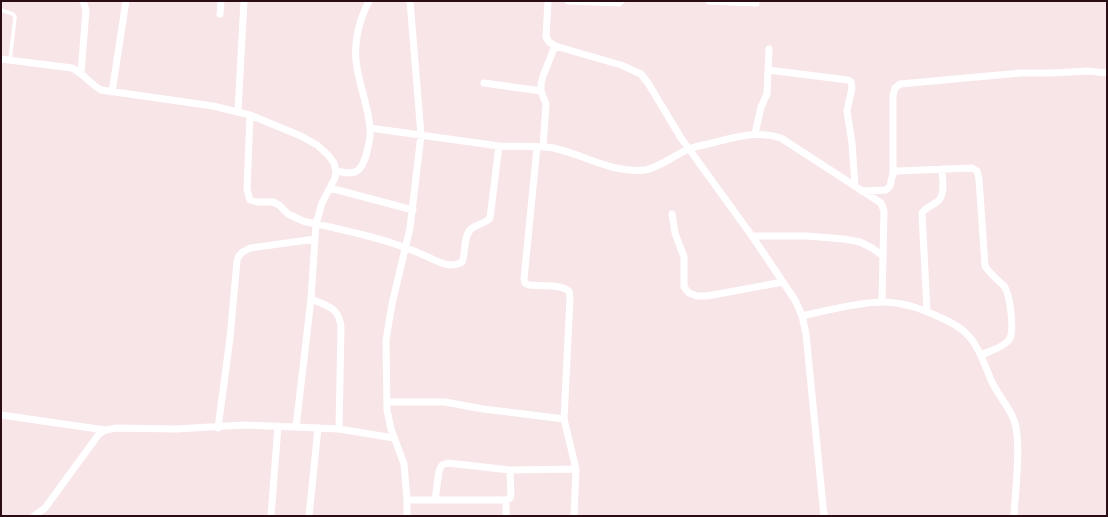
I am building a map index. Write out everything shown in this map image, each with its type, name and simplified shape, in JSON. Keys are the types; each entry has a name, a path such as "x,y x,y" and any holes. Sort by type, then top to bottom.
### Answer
{"street":[{"path":"81,73 86,10 82,1"},
{"path":"112,92 126,1"},
{"path":"220,14 221,1"},
{"path":"238,111 244,1"},
{"path":"336,171 351,173 362,167 370,139 370,128 356,59 356,45 363,13 369,1"},
{"path":"407,516 408,500 404,464 389,421 387,402 386,340 392,304 406,247 413,210 421,135 410,1"},
{"path":"548,1 546,37 549,42 555,46 621,64 641,74 681,138 752,236 795,300 802,316 806,334 824,516"},
{"path":"568,1 621,1"},
{"path":"709,1 756,3"},
{"path":"555,46 543,76 541,91 546,104 524,279 525,283 529,285 559,287 565,288 569,291 570,298 564,419 576,469 574,516"},
{"path":"755,134 761,107 767,94 769,49"},
{"path":"1,59 72,68 81,73 92,85 101,90 238,111 301,136 317,145 328,155 334,163 336,171 335,178 322,203 316,224 311,299 296,426"},
{"path":"768,70 848,80 851,82 852,88 847,111 852,143 854,186"},
{"path":"862,191 886,190 890,186 893,173 893,96 895,88 900,84 1020,73 1052,74 1074,71 1107,73"},
{"path":"484,83 541,91"},
{"path":"250,115 246,189 250,200 257,202 272,202 279,205 288,214 296,218 406,247 450,266 456,266 462,262 469,231 473,227 486,223 490,218 499,146"},
{"path":"370,128 499,146 554,148 615,167 632,170 645,170 660,165 689,148 755,134 768,134 781,138 881,203 884,211 882,302"},
{"path":"893,173 896,171 972,168 977,171 979,179 985,266 990,274 1004,286 1007,292 1012,325 1012,332 1009,340 1003,345 981,355"},
{"path":"927,311 922,213 925,209 938,201 942,195 942,169"},
{"path":"330,188 413,210"},
{"path":"672,214 675,233 684,257 684,287 689,293 697,296 707,296 782,282"},
{"path":"752,236 807,236 844,239 860,242 872,248 882,256"},
{"path":"218,428 230,338 237,261 239,255 251,248 315,239"},
{"path":"311,299 330,307 337,312 340,318 339,429"},
{"path":"802,316 882,302 911,306 927,311 962,329 971,339 981,355 994,386 1010,411 1014,422 1017,446 1014,516"},
{"path":"387,402 445,402 484,409 564,419"},
{"path":"1,415 105,430 117,428 218,428 244,425 296,426 339,429 394,438"},
{"path":"271,516 278,426"},
{"path":"308,516 318,428"},
{"path":"34,516 45,508 90,444 105,430"},
{"path":"435,500 439,471 442,466 448,463 510,470 576,469"},
{"path":"408,500 506,500 510,498 511,495 510,470"},
{"path":"506,500 506,516"}],"lane":[{"path":"1,10 13,14 15,17 10,60"}]}
